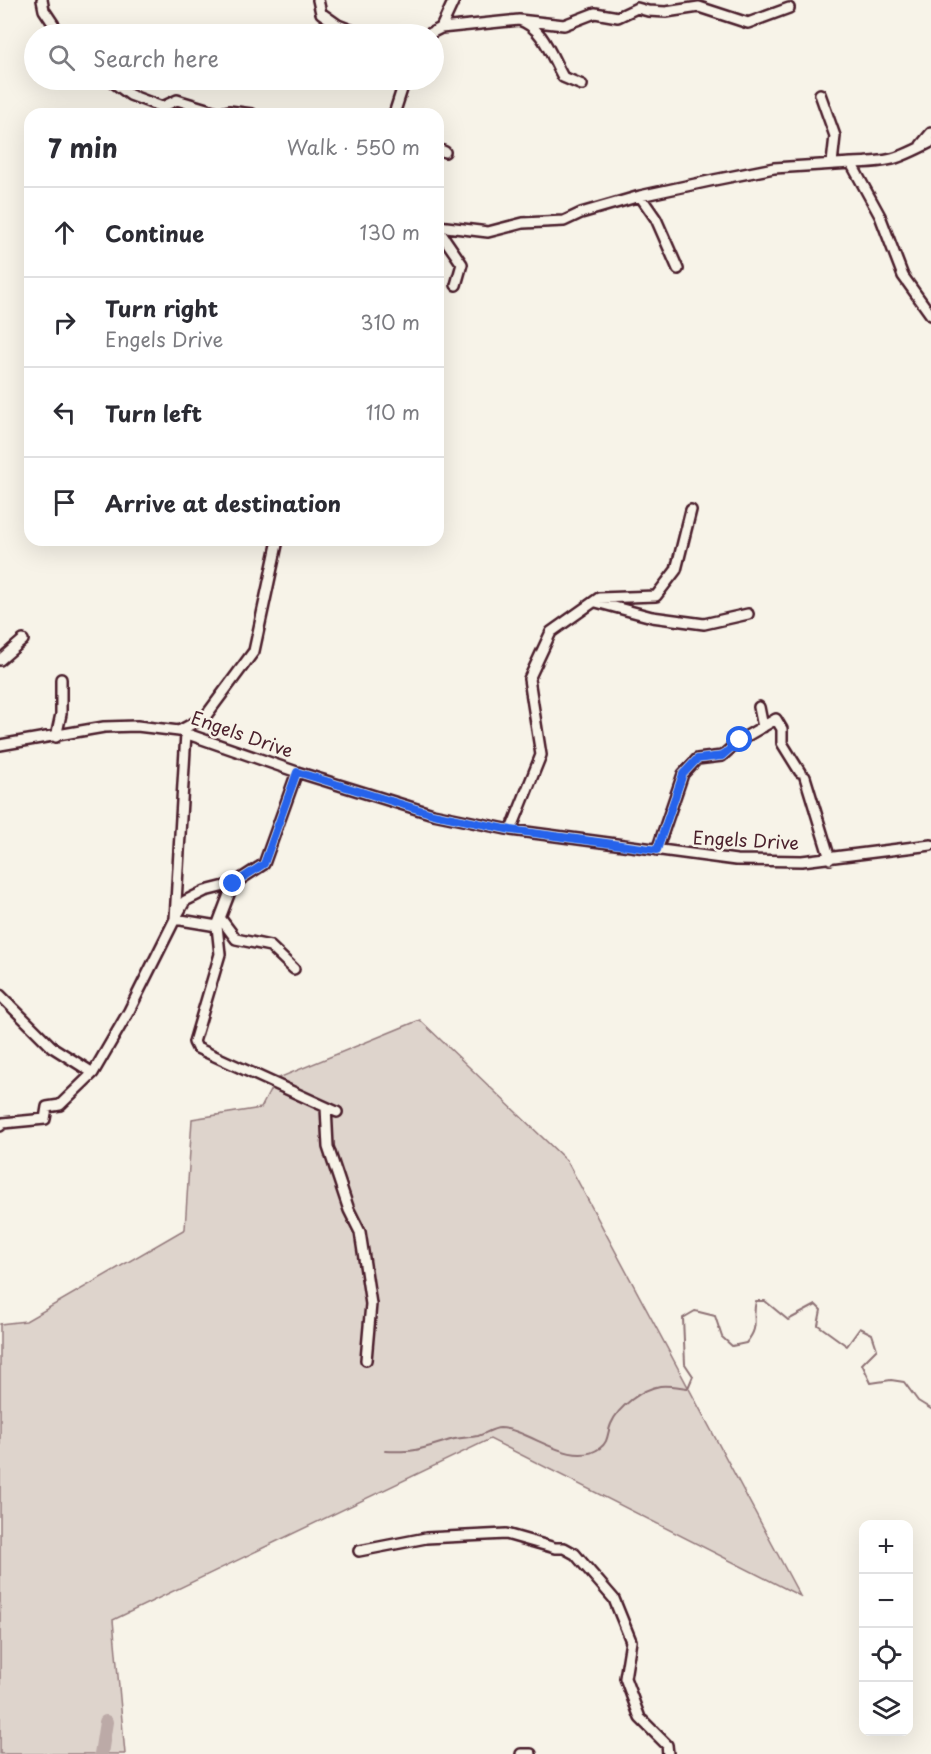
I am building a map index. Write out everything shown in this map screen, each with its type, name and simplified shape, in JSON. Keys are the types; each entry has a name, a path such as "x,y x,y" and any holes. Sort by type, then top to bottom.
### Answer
{"street":[{"path":"42,0 44,10 53,24"},
{"path":"318,0 321,14 336,24"},
{"path":"443,24 454,0"},
{"path":"444,28 519,20 564,25 595,14 618,17 637,8 648,12 699,8 748,23 789,8"},
{"path":"519,20 536,28 563,77 582,85"},
{"path":"123,90 130,95 162,107 177,100 203,108"},
{"path":"396,108 402,90"},
{"path":"820,94 836,136 832,163"},
{"path":"918,149 931,133"},
{"path":"444,228 488,232 523,223 564,221 581,213 640,196 774,168 894,160 931,142"},
{"path":"851,163 880,216 892,254 903,276 931,316"},
{"path":"640,196 656,219 678,269"},
{"path":"444,236 462,264 456,285"},
{"path":"511,830 541,755 529,679 551,632 599,598 656,596 676,570 691,510"},
{"path":"175,919 183,731 205,717 254,651 277,546"},
{"path":"594,602 652,617 704,624 748,614"},
{"path":"0,660 22,640"},
{"path":"56,737 62,714 61,679"},
{"path":"759,707 764,727"},
{"path":"657,850 683,774 697,759 722,756 740,740 776,719 782,729 782,743 803,774 830,859"},
{"name":"Engels Drive","path":"0,745 120,726 183,731 390,803 511,830 657,850 777,862 830,859 931,845"},
{"path":"1,1124 45,1119 47,1107 60,1105 93,1073 129,1011 184,901 205,891 233,884 264,864 297,772"},
{"path":"233,884 219,923 220,954 194,1042 202,1052 337,1112"},
{"path":"175,919 219,923 236,939 270,946 294,969"},
{"path":"0,995 52,1047 93,1073"},
{"path":"326,1107 328,1147 360,1232 371,1304 366,1360"},
{"path":"359,1551 426,1538 506,1534 555,1548 564,1548 575,1554 614,1599 630,1641 625,1678 640,1718 667,1745 668,1754"},
{"path":"521,1754 531,1754"}],"shaded area":[{"path":"420,1020 567,1161 800,1596 490,1439 113,1620 125,1754 0,1754 0,1324 26,1321 185,1229 192,1119 261,1108 276,1079"}],"waterway":[{"path":"385,1451 417,1450 454,1439 478,1436 500,1428 524,1434 563,1451 576,1454 589,1453 603,1446 614,1418 638,1395 660,1386 688,1388 693,1376 685,1364 683,1318 695,1311 715,1316 722,1337 732,1346 746,1343 753,1332 756,1301 765,1301 788,1320 816,1305 821,1310 818,1325 847,1346 860,1328 872,1334 877,1349 862,1364 871,1383 891,1380 904,1382 918,1401 931,1409"},
{"path":"101,1754 106,1722"}],"route":[{"path":"233,884 254,868 264,864 297,772 390,803 433,814 511,830 657,850 683,774 697,759 722,756 740,740"}]}
